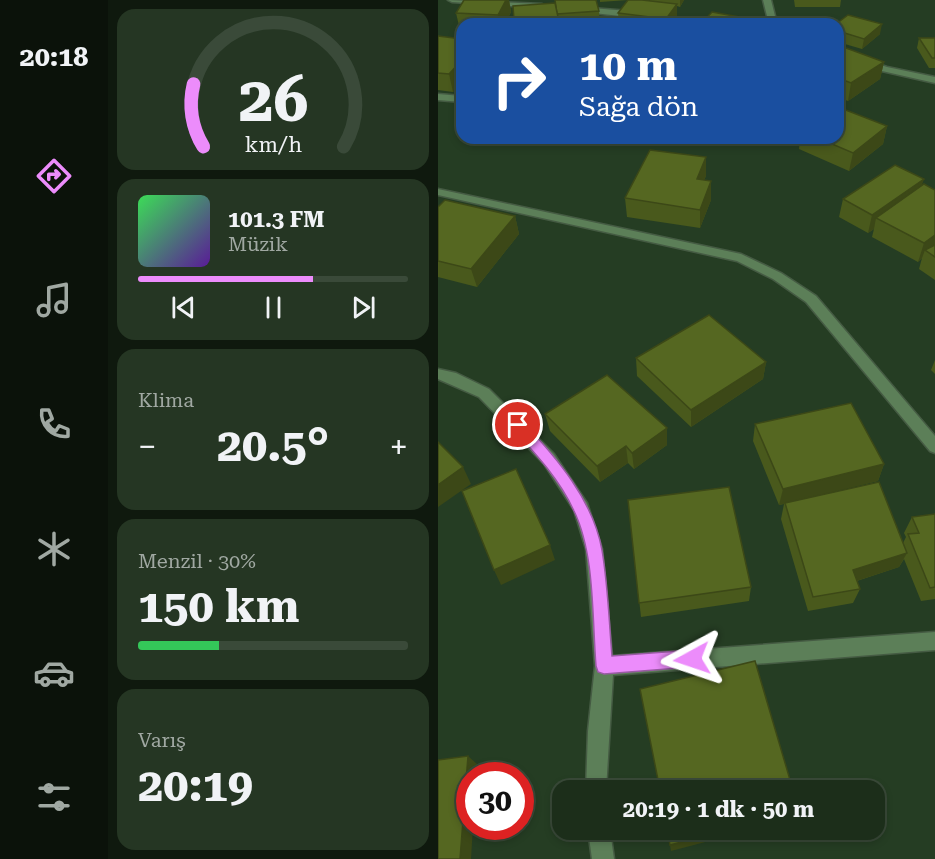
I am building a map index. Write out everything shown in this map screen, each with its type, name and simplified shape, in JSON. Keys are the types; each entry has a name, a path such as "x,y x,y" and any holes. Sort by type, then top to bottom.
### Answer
{"street":[{"path":"452,0 554,7"},
{"path":"767,0 772,18"},
{"path":"565,8 669,18"},
{"path":"844,56 885,69 935,80"},
{"path":"438,97 456,98"},
{"path":"438,192 640,234 741,258 777,276 811,299 935,447"},
{"path":"438,374 451,377 484,393 549,459 581,508 594,549 604,666 596,780"},
{"path":"604,666 935,642"},
{"path":"600,840 603,859"}],"building":[{"path":"464,0 506,0 498,15 456,13"},
{"path":"555,0 596,0 599,11 557,14"},
{"path":"628,0 677,4 667,18 618,13"},
{"path":"555,3 558,17 514,18 513,6"},
{"path":"712,12 745,18 706,18"},
{"path":"848,15 882,24 864,39 844,33 844,18"},
{"path":"438,36 456,38 456,66 449,74 438,73"},
{"path":"919,38 935,38 935,58 932,58"},
{"path":"844,47 884,62 851,83 844,80"},
{"path":"844,109 887,126 853,153 832,144 844,144"},
{"path":"650,150 706,157 697,179 711,181 700,210 625,198"},
{"path":"895,165 924,179 872,215 843,199"},
{"path":"924,184 935,190 935,235 924,243 876,218"},
{"path":"445,200 515,216 471,269 438,261 438,207"},
{"path":"935,245 935,257 925,250"},
{"path":"709,315 766,362 691,410 636,358"},
{"path":"607,375 667,428 632,453 626,446 597,466 545,414"},
{"path":"851,403 884,464 783,489 755,424"},
{"path":"438,442 463,467 438,485"},
{"path":"516,469 550,545 494,570 462,491"},
{"path":"879,482 907,553 853,570 860,589 813,597 785,503"},
{"path":"729,487 751,587 639,603 628,500"},
{"path":"935,514 935,587 930,588 908,534 919,533 912,517"},
{"path":"755,661 790,780 658,780 640,689"},
{"path":"468,756 468,762 456,762 456,840 461,840 460,859 438,859 438,760"},
{"path":"669,840 689,840 670,845"}],"route":[{"path":"518,425 549,459 581,508 594,549 604,666 692,659"}]}
